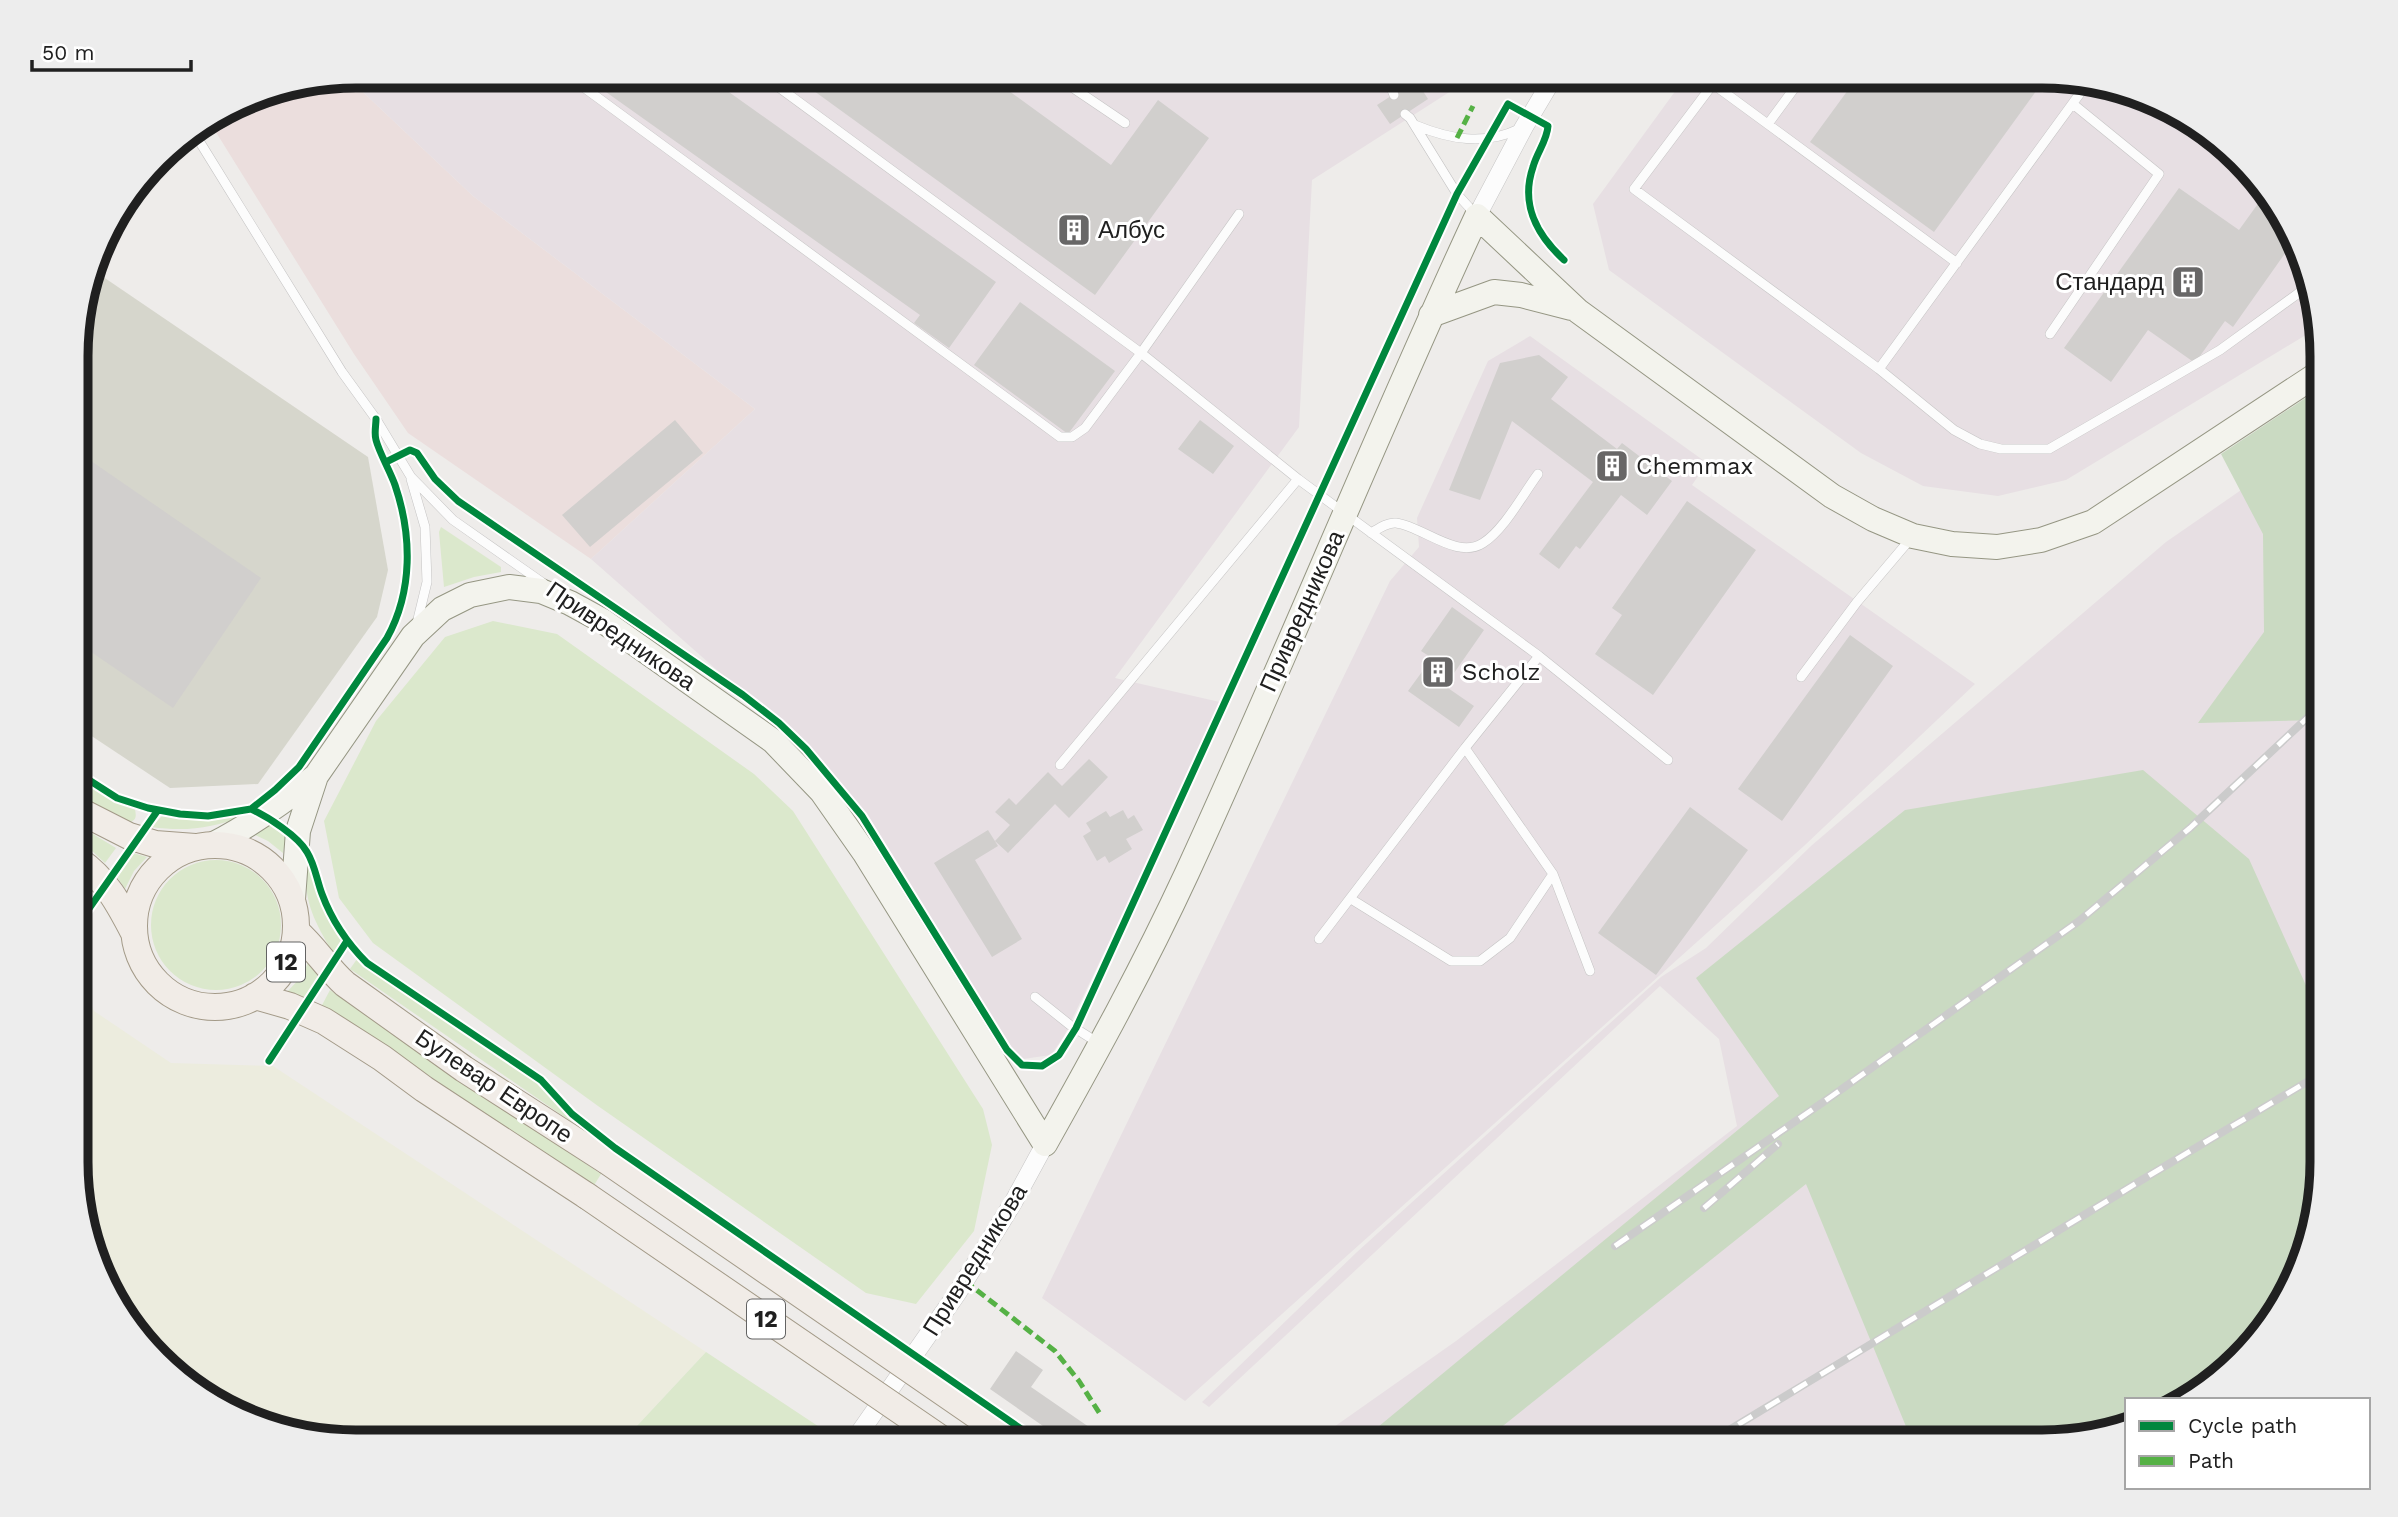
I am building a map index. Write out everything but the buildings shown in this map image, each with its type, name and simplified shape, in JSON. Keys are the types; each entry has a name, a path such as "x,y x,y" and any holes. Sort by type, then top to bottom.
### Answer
{"main road":[{"name":"12","path":"88,815 129,836 155,844 240,849 264,862 286,886 293,899 297,932 283,969 271,984 255,996 230,1005 203,1006 177,998 156,981 141,959 134,933 115,895 88,867"},
{"name":"12","path":"134,933 135,910 143,888 157,869 175,855 205,846"},
{"name":"Булевар Европе","path":"297,932 345,984 464,1069 607,1161 999,1430"},
{"name":"Булевар Европе","path":"255,996 290,1006 324,1021 382,1058 930,1430"}],"street":[{"name":"Привредникова","path":"861,1430 958,1292 1014,1201 1101,1045 1187,874 1431,315 1477,216 1547,88"},
{"path":"1477,216 1578,311 1832,496 1873,519 1913,536 1952,544 1997,547 2041,540 2093,522 2310,379"},
{"path":"1431,315 1494,292 1549,301 1578,311"},
{"path":"293,899 298,831 316,776 413,636 442,609 470,595 509,587 541,591 570,603"},
{"name":"Привредникова","path":"570,603 603,621 772,741 822,792 871,863 1045,1144"},
{"path":"205,846 270,812 316,776"}],"lane":[{"path":"585,88 1060,437 1072,437 1085,428 1239,214"},
{"path":"780,88 1141,353 1298,479 1539,656 1668,760"},
{"path":"1080,88 1125,122"},
{"path":"1391,88 1394,95"},
{"path":"1710,88 1634,189 1879,369 1954,430 1980,444 2013,450 2049,449 2220,350 2302,291"},
{"path":"1718,88 1956,263"},
{"path":"1768,124 1794,88"},
{"path":"1879,369 2082,91"},
{"path":"2050,334 2159,174 2073,104"},
{"path":"1405,114 1415,125 1457,194 1477,216"},
{"path":"1415,125 1438,135 1486,140 1505,136 1524,127"},
{"name":"Привредникова","path":"198,139 342,372 376,419 411,477 453,520 570,603"},
{"path":"1371,533 1382,526 1395,523 1449,544 1468,548 1482,544 1494,534 1538,474"},
{"path":"411,477 425,527 427,582 413,636"},
{"path":"1059,765 1298,479"},
{"path":"1801,677 1857,602 1913,536"},
{"path":"1319,939 1539,656"},
{"path":"1465,748 1553,874 1590,971"},
{"path":"1351,899 1451,961 1480,961 1510,938 1553,874"},
{"path":"1035,996 1070,1025 1101,1045"}],"shaded area":[{"path":"338,88 359,88 473,196 755,409 591,559 408,433 354,354 214,129 237,115 270,102"},
{"path":"359,88 1456,88 1312,180 1299,427 1115,678 1224,703 1064,1036 1051,1055 1023,1059 1013,1051 808,753 591,559 755,409 473,196"},
{"path":"1678,88 2060,88 2094,93 2145,108 2176,123 2219,154 2244,179 2275,222 2290,253 2301,286 2309,333 2066,480 1998,496 1923,486 1861,453 1609,270 1593,204"},
{"path":"100,275 368,457 388,570 377,617 258,784 170,788 88,734 88,338"},
{"path":"1530,336 1707,463 1692,485 1975,684 1805,845 1185,1401 1042,1298 1390,581 1419,547 1417,518 1488,361"},
{"path":"2310,442 2310,1179 2301,1231 2283,1280 2255,1324 2219,1363 2168,1398 2125,1398 2125,1416 2060,1429 1330,1430 1456,1341 1737,1126 1719,1039 1660,986 1209,1407 1202,1402 1357,1252 1661,977 1706,948 1811,846 2166,542"},
{"path":"88,998 94,1011 171,1063 273,1066 706,1352 633,1430 338,1429 286,1420 253,1409 222,1394 179,1363 154,1338 123,1295 102,1247 88,1179"}],"green space":[{"path":"2310,395 2310,720 2198,723 2264,632 2263,534 2221,454"},
{"path":"441,527 501,567 501,572 444,587 439,532"},
{"path":"493,621 557,634 754,774 793,811 983,1109 992,1145 974,1231 916,1304 866,1293 598,1106 373,943 339,898 324,821 376,721 445,637"},
{"path":"2143,770 2249,859 2310,994 2310,1179 2301,1231 2290,1264 2275,1295 2244,1338 2219,1363 2168,1398 2125,1398 2125,1416 2112,1420 2042,1430 1907,1430 1806,1184 1498,1430 1374,1430 1779,1096 1696,978 1905,810"},
{"path":"88,784 115,801 135,809 136,815 131,822 88,803"},
{"path":"162,816 208,820 245,816 199,828 151,827"},
{"path":"268,822 286,835 283,853 268,841 251,833"},
{"path":"88,831 116,848 105,863 90,849"},
{"path":"133,853 147,857 134,871 125,889 117,877"},
{"path":"306,855 323,908 341,938 333,953 310,907 306,884"},
{"path":"216,860 241,865 262,879 276,900 281,925 276,950 262,971 241,985 216,990 191,985 170,971 156,950 151,925 156,900 170,879 191,865"},
{"path":"357,959 537,1082 573,1123 350,969"},
{"path":"308,962 320,977 305,1000 285,994 303,975"},
{"path":"330,990 601,1174 593,1187 353,1024 321,1007"},
{"path":"706,1352 824,1430 633,1430"}],"railway":[{"path":"1615,1246 2079,921 2190,828 2310,715"},
{"path":"1729,1430 2310,1080"},
{"path":"1704,1208 1778,1144"}],"marked path":[{"path":"1457,138 1473,106"},
{"path":"965,1281 1055,1351 1100,1414"}],"cycle path":[{"path":"386,462 410,450 417,453 435,479 458,501 743,695 779,723 806,749 862,816 1007,1050 1022,1065 1042,1066 1059,1055 1076,1028 1457,194 1508,104 1548,126 1529,181 1530,207 1539,230 1564,260"},
{"path":"88,779 117,798 148,808 208,816 251,809 299,767 387,638 402,601 407,563 405,523 395,485 376,440 376,419"},
{"path":"251,809 282,828 303,846 335,922 367,963 541,1080 572,1114 615,1148 1023,1430"},
{"path":"88,910 158,810"},
{"path":"269,1061 347,941"}],"place":[{"name":"Албус","path":"1074,230"},
{"name":"Стандард","path":"2188,282"},
{"name":"Chemmax","path":"1612,466"},
{"name":"Scholz","path":"1438,672"}]}
